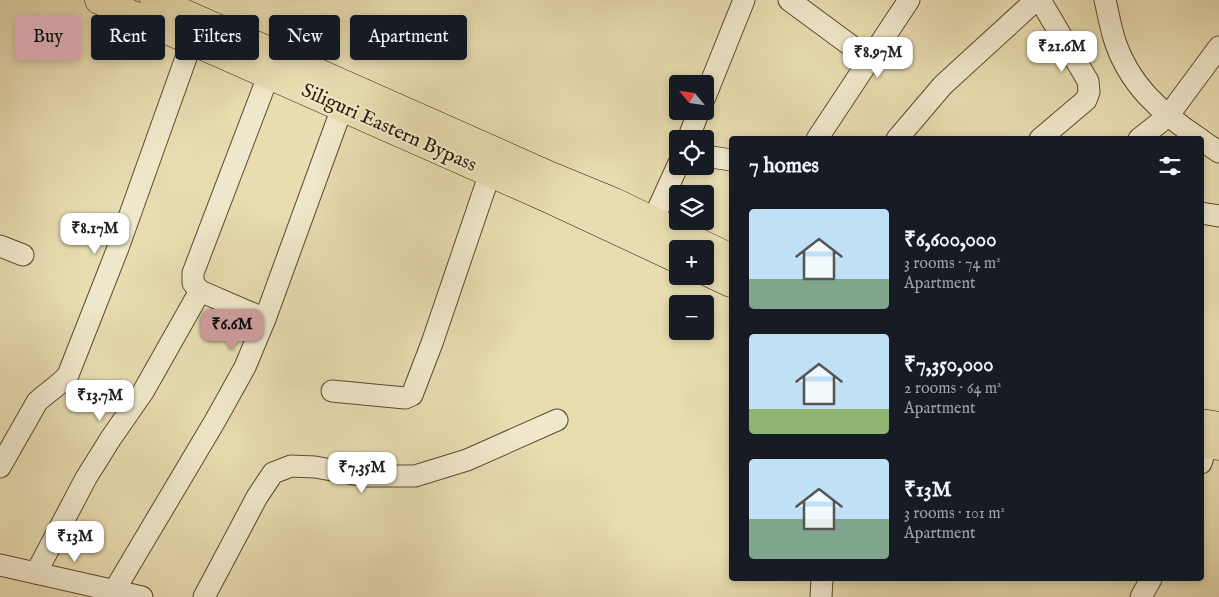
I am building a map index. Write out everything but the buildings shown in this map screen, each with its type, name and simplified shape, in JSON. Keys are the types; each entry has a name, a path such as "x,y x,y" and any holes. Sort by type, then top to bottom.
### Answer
{"main road":[{"name":"Siliguri Eastern Bypass","path":"99,0 175,33"},
{"name":"Siliguri Eastern Bypass","path":"154,0 544,173 614,202 669,251"},
{"name":"Siliguri Eastern Bypass","path":"237,60 490,173 648,232 729,257"},
{"path":"714,275 729,282"}],"street":[{"path":"714,75 744,0"},
{"path":"789,0 869,59"},
{"path":"819,136 909,0"},
{"path":"900,136 943,85 1036,0"},
{"path":"1040,0 1088,82 1089,92 1086,100 1044,136"},
{"path":"1105,0 1114,39 1126,66 1145,95 1168,116 1196,136"},
{"path":"1144,136 1168,116 1219,47"},
{"path":"0,467 38,402 68,375 118,248 185,60"},
{"path":"265,319 200,291 193,283 193,273 269,74"},
{"path":"105,592 215,421 245,367 265,319 342,108"},
{"path":"1204,142 1219,152"},
{"path":"714,157 729,160"},
{"path":"332,391 405,398 412,394 432,343 490,173"},
{"path":"648,232 674,175"},
{"path":"1204,214 1219,216"},
{"path":"0,246 23,255"},
{"path":"36,573 86,478 143,392 200,291"},
{"path":"204,597 257,497 273,473 291,466 315,467 365,476 415,476 468,460 557,420"},
{"path":"0,565 105,592 142,597"},
{"path":"821,597 822,581"},
{"path":"1141,597 1150,581"}]}
